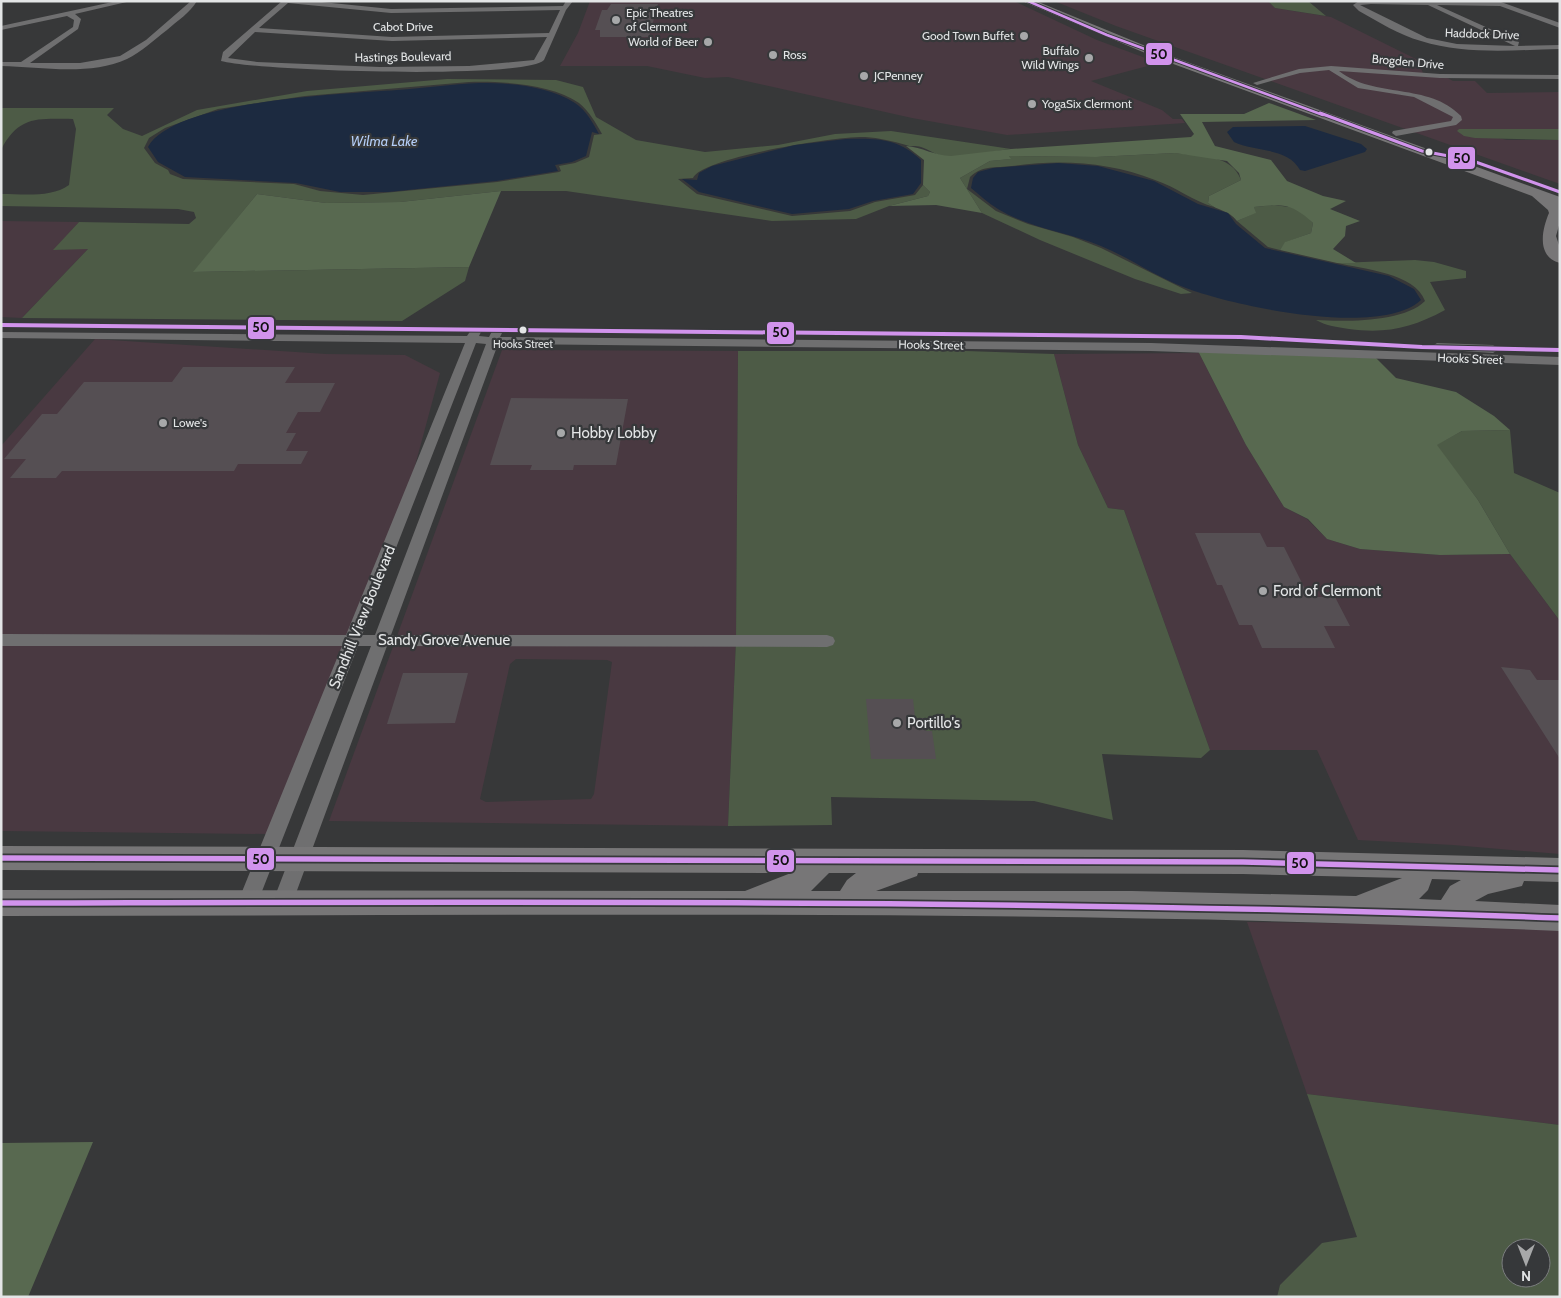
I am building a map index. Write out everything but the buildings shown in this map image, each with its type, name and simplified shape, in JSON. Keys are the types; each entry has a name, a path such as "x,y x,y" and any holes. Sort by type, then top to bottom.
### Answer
{"highway":[{"path":"1028,1 1119,40 1560,202"},
{"path":"1047,1 1109,28 1560,192"},
{"path":"1119,40 1152,49 1232,78 1257,83"},
{"path":"1239,84 1260,88 1348,120 1393,132"},
{"path":"1422,151 1470,160"},
{"path":"1534,192 1548,202 1556,212 1548,235 1549,243 1560,258"},
{"path":"1,858 822,860 1419,865 1555,870"},
{"path":"735,904 805,881 813,875 822,860"},
{"path":"850,905 851,897 857,888 872,878 931,861"},
{"path":"1351,909 1409,890 1418,880 1419,865"},
{"path":"1449,913 1460,896 1482,883 1555,870"},
{"path":"1,903 1132,904 1351,909 1560,918"}],"street":[{"path":"1,28 128,1"},
{"path":"1,64 92,64 119,59 128,55 190,7 194,1"},
{"path":"254,30 287,1 391,11 568,5"},
{"name":"Haddock Drive","path":"1560,26 1504,4 1363,2 1356,6 1403,30 1430,41 1464,46 1560,47"},
{"path":"1426,2 1522,47"},
{"name":"Hastings Boulevard","path":"254,30 239,42 224,59 330,68 424,68 517,65 538,62 563,10 568,5"},
{"path":"23,64 78,25 77,21 66,15"},
{"name":"Cabot Drive","path":"254,30 392,39 552,35"},
{"path":"1330,68 1348,82 1371,89 1410,94 1450,111 1457,116 1458,120 1453,123 1393,132"},
{"name":"Brogden Drive","path":"1257,83 1299,71 1330,68 1440,76 1560,77"},
{"name":"Hooks Street","path":"1,324 495,336 850,339 1241,338 1457,348 1560,350"},
{"path":"112,336 121,326"},
{"name":"Hooks Street","path":"1,335 474,335"},
{"name":"Sandhill View Boulevard","path":"247,904 474,335"},
{"name":"Sandhill View Boulevard","path":"282,904 495,336"},
{"name":"Hooks Street","path":"850,339 1269,349 1464,360 1560,361"},
{"path":"418,477 442,477"},
{"name":"Sandy Grove Avenue","path":"1,640 827,641"}],"shaded area":[{"path":"590,1 1014,1 1097,40 1159,63 1091,81 1162,110 1173,119 1182,119 1185,123 1007,135 912,118 728,77 705,78 647,66 560,66 578,33"},
{"path":"1054,1 1268,1 1275,8 1331,17 1418,60 1424,76 1444,76 1453,81 1475,81 1487,93 1560,92 1560,129 1459,129 1507,140 1560,140 1560,184 1116,26"},
{"path":"1,221 79,222 54,250 89,248 22,318 1,317"},
{"path":"95,339 326,354 405,355 440,373 412,477 267,834 1,831 1,446"},
{"path":"502,350 738,351 736,640 728,826 329,821","holes":["516,659 607,660 612,662 594,794 591,799 486,802 480,799 510,664"]},
{"path":"1199,353 1246,445 1284,507 1307,519 1327,539 1360,549 1440,555 1510,554 1560,621 1560,854 1453,845 1358,840 1317,750 1210,750 1124,510 1108,508 1078,445 1054,354"},
{"path":"1247,922 1515,926 1560,929 1560,1125 1307,1094"}],"green space":[{"path":"1268,1 1308,1 1326,16 1275,8"},
{"path":"447,79 556,80 583,87 596,117 636,140 705,152 778,145 835,134 891,131 1011,149 950,157 939,155 919,146 908,146 865,137 850,138 772,149 720,163 702,170 693,178 678,179 697,194 792,216 850,211 875,202 915,195 923,185 930,192 928,196 889,206 856,219 772,221 566,191 501,191 400,202 326,203 257,194 194,272 469,267 465,281 402,321 22,318 88,249 53,250 79,222 189,224 196,218 194,212 178,209 1,206 1,194 45,194 69,185 76,129 73,119 31,121 15,130 1,150 1,108 114,108 107,115 123,129 142,136 197,110 307,91","holes":["482,82 526,85 568,97 579,103 586,110 602,134 594,135 589,157 575,163 559,166 561,171 559,172 497,182 363,195 320,191 294,184 183,179 170,174 168,170 155,163 144,148 149,138 165,128 218,109 305,96"]},
{"path":"1269,103 1316,120 1202,122 1215,146 1271,160 1287,181 1323,196 1346,201 1330,209 1360,221 1346,226 1345,236 1333,249 1356,263 1337,263 1280,250 1285,242 1311,233 1313,223 1292,208 1280,205 1254,207 1256,213 1237,221 1234,217 1208,203 1209,196 1241,180 1239,173 1227,161 1175,153 1096,157 1009,156 1011,159 990,161 960,178 982,213 936,205 889,206 928,196 930,192 923,185 924,160 906,146 939,155 951,156 1011,149 1191,137 1194,134 1180,114 1244,114"},
{"path":"1459,129 1560,129 1560,140 1475,138 1464,136 1457,131"},
{"path":"1175,153 1204,156 1222,161 1237,171 1241,180 1209,196 1208,203 1214,207 1163,183 1138,174 1120,169 1085,164 1049,163 979,170 970,177 967,189 996,211 1028,224 1073,237 1101,248 1192,293 1181,294 1135,279 1040,240 982,213 960,178 990,161 1010,159 1009,156 1096,157"},
{"path":"501,191 469,267 193,272 257,194 326,203 400,202"},
{"path":"1274,205 1297,208 1313,223 1311,233 1286,242 1280,250 1268,247 1237,221 1255,213 1254,207"},
{"path":"1415,260 1434,262 1466,271 1466,278 1430,282 1445,310 1410,325 1375,331 1336,327 1316,320 1374,319 1389,317 1416,308 1425,301 1411,284 1400,278 1374,270 1337,263"},
{"path":"738,351 966,351 1054,354 1078,445 1108,508 1124,510 1210,750 1201,758 1102,754 1113,820 1034,801 831,797 832,825 728,826 736,640"},
{"path":"1198,351 1376,358 1396,378 1456,392 1494,416 1510,430 1462,431 1437,445 1478,500 1510,554 1440,555 1360,549 1327,539 1308,519 1284,507 1246,445"},
{"path":"1510,430 1514,473 1560,493 1560,621 1510,554 1478,500 1436,445 1462,431"},
{"path":"1307,1094 1560,1125 1560,1297 1277,1297 1280,1285 1322,1243 1357,1237"},
{"path":"93,1142 28,1297 1,1297 1,1143"}],"water":[{"name":"Wilma Lake","path":"480,83 542,89 565,97 583,109 599,134 592,132 586,156 572,162 555,165 558,171 496,181 388,192 340,192 296,183 185,177 158,162 148,147 164,131 190,119 224,109 302,97"},
{"path":"1305,126 1361,144 1367,149 1365,152 1305,171 1300,170 1287,157 1234,142 1227,132 1233,127"},
{"path":"846,139 877,139 904,147 921,160 921,183 913,194 873,201 849,209 792,214 699,192 682,179 697,180 699,173 712,166 795,145"},
{"path":"1058,163 1098,166 1154,181 1198,204 1228,213 1236,224 1265,248 1389,276 1414,289 1421,300 1401,311 1374,317 1341,318 1270,310 1237,303 1186,288 1101,246 1023,221 994,207 971,188 973,178 978,172 993,168"}],"transit line":[{"name":"50","path":"1028,1 1107,35 1422,151 1470,160 1560,192"},
{"name":"50","path":"1,325 1241,337 1422,347 1560,350"},
{"name":"50","path":"1,858 1243,862 1560,870"},
{"name":"50","path":"1,903 781,902 1171,906 1560,918"}],"place":[{"name":"Epic Theatres of Clermont","path":"616,20"},
{"name":"Good Town Buffet","path":"1024,36"},
{"name":"World of Beer","path":"708,42"},
{"name":"Ross","path":"773,55"},
{"name":"Buffalo Wild Wings","path":"1089,58"},
{"name":"JCPenney","path":"864,76"},
{"name":"YogaSix Clermont","path":"1032,104"},
{"name":"Hooks Street","path":"523,330"},
{"name":"Lowe's","path":"163,423"},
{"name":"Hobby Lobby","path":"561,433"},
{"name":"Ford of Clermont","path":"1263,591"},
{"name":"Portillo's","path":"897,723"}]}
